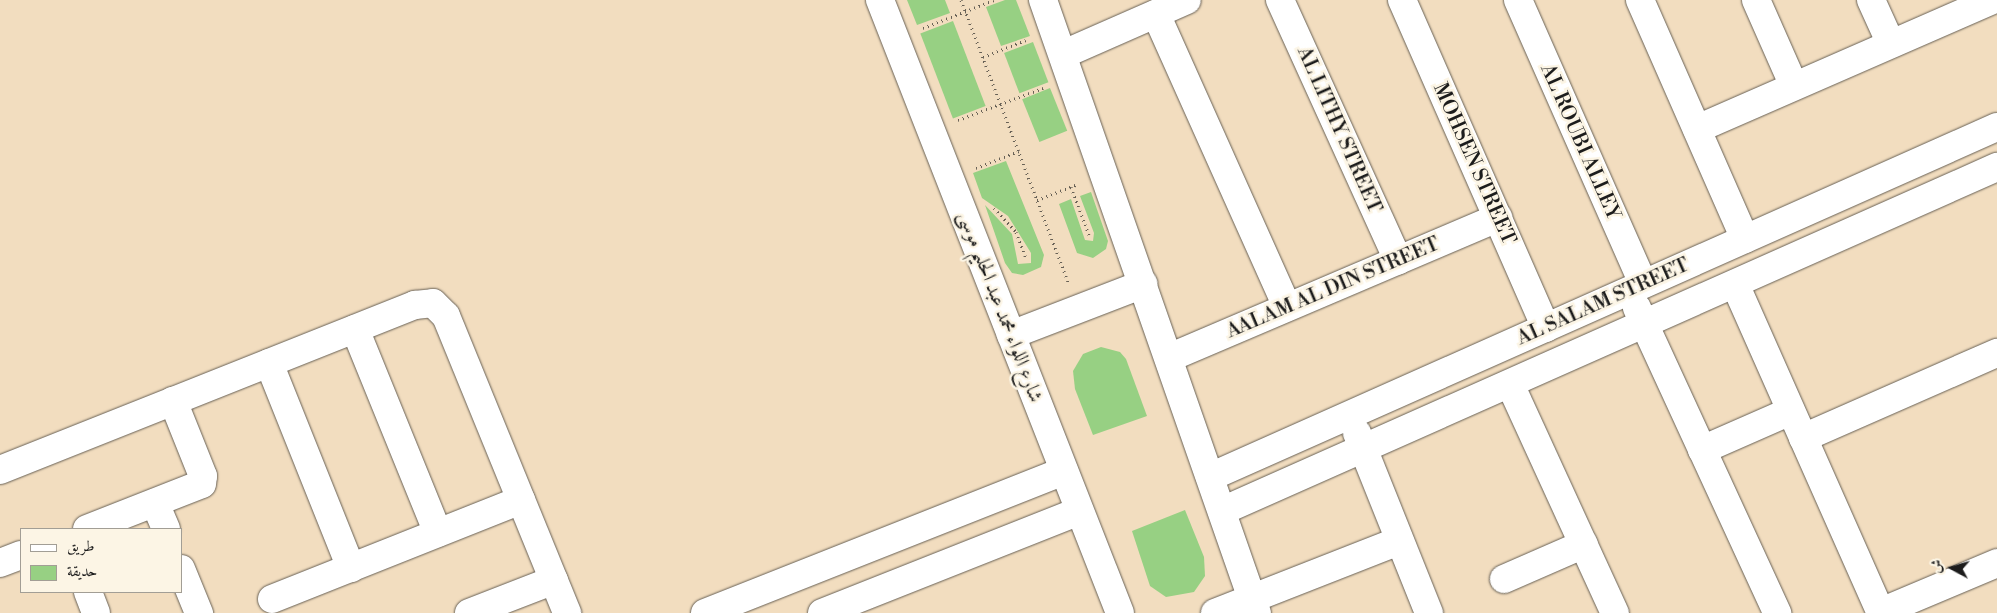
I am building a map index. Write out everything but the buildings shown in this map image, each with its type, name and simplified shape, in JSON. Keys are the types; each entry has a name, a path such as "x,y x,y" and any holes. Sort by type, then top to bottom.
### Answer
{"street":[{"name":"شارع اللواء محمد عبد الحليم موسى","path":"880,0 1120,613"},
{"path":"1043,0 1255,606"},
{"path":"1063,53 1187,0"},
{"name":"AL LITHY STREET","path":"1280,0 1398,260"},
{"name":"MOHSEN STREET","path":"1402,0 1546,328"},
{"name":"AL ROUBI ALLEY","path":"1518,0 1636,287 1644,324 1777,613"},
{"path":"1640,0 1745,239"},
{"path":"1756,0 1794,86"},
{"path":"1871,0 1891,44"},
{"path":"1697,129 1990,0"},
{"path":"1156,14 1287,307"},
{"name":"AL SALAM STREET","path":"1210,477 1997,127"},
{"name":"AL SALAM STREET","path":"1222,511 1997,167"},
{"name":"AALAM AL DIN STREET","path":"1169,358 1498,218"},
{"path":"1011,335 1143,284"},
{"path":"1735,284 1881,613 1997,563"},
{"path":"0,470 424,302 440,308 567,613"},
{"path":"355,329 438,533"},
{"path":"1804,438 1997,354"},
{"path":"269,363 351,568"},
{"path":"1510,384 1615,613"},
{"path":"90,528 199,485 204,478 173,401"},
{"path":"1702,450 1791,411"},
{"path":"1349,415 1429,613"},
{"path":"705,613 1064,471"},
{"path":"272,600 521,500"},
{"path":"155,503 166,528"},
{"path":"822,613 1080,511"},
{"path":"1215,613 1255,606 1400,541"},
{"path":"1504,579 1584,544"},
{"path":"0,563 20,554"},
{"path":"182,571 199,613"},
{"path":"469,613 554,580"},
{"path":"88,593 96,613"}],"path":[{"path":"961,0 1078,309"},
{"path":"895,38 994,0"},
{"path":"983,57 1063,53"},
{"path":"931,131 1000,104 1063,53"},
{"path":"949,178 1018,151"},
{"path":"1037,200 1105,173"},
{"path":"1071,186 1089,235"},
{"path":"987,204 1007,219 1026,258"}],"green space":[{"path":"907,0 945,0 950,13 917,25"},
{"path":"1005,0 1016,0 1030,36 1001,46 986,7"},
{"path":"953,21 986,106 953,118 920,34"},
{"path":"1033,42 1048,82 1019,93 1004,53"},
{"path":"1050,88 1067,131 1039,142 1022,99"},
{"path":"1006,161 1044,255 1041,267 1023,275 1012,273 1005,263 985,205 1012,234 1018,264 1031,263 1031,253 1008,216 982,198 973,173"},
{"path":"1091,192 1108,241 1106,249 1093,258 1077,253 1059,204 1071,199 1085,240 1093,241 1094,233 1080,196"},
{"path":"1101,347 1120,352 1126,359 1147,416 1093,435 1075,389 1073,371 1083,354"},
{"path":"1185,510 1204,557 1205,576 1194,592 1166,597 1150,586 1132,531"}]}
